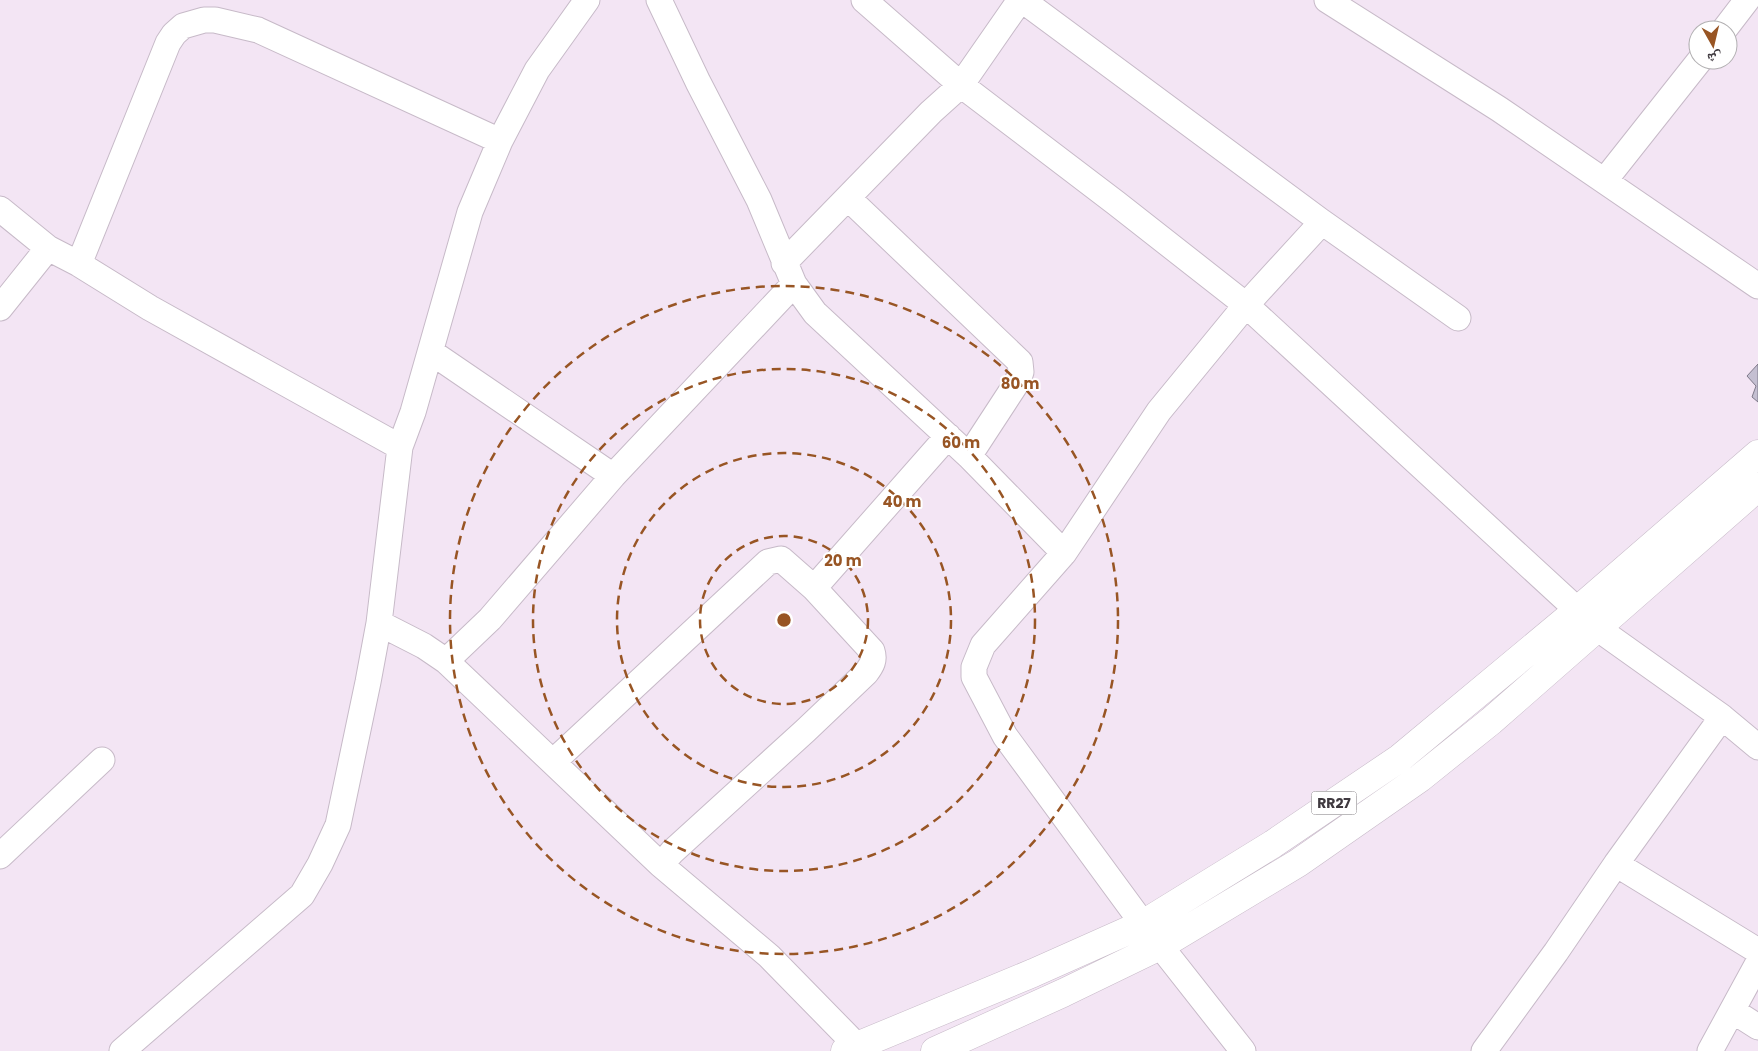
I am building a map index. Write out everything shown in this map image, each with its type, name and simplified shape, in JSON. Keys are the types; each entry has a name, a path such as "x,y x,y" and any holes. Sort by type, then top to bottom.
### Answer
{"highway":[{"name":"RR27","path":"936,1051 1063,994 1160,946 1298,863 1420,778 1490,721 1588,619 1758,454"},
{"name":"RR27","path":"855,1049 1025,977 1143,924 1273,844 1400,758 1588,619 1758,487"}],"street":[{"path":"122,1051 302,895 320,864 338,825 379,623 400,447 413,412 470,212 500,141 537,70 587,0"},
{"path":"659,0 698,82 759,200 789,273 815,313 969,456 1064,553"},
{"path":"864,0 961,85 1246,305 1588,619 1722,717 1758,747"},
{"path":"446,660 490,619 789,273 848,198 931,112 961,85 1021,0 1322,222 1458,318"},
{"path":"1327,0 1499,109 1758,286"},
{"path":"1732,20 1747,0"},
{"path":"79,264 168,43 183,26 194,22 215,20 258,30 500,141"},
{"path":"1605,180 1692,70"},
{"path":"848,198 1020,362 1021,372 1016,384 969,456"},
{"path":"0,209 48,248 79,264 150,308 400,447"},
{"path":"1243,1051 1143,924 1005,736 974,677 974,667 983,644 1064,553 1159,411 1246,305 1322,222"},
{"path":"0,308 48,248"},
{"path":"430,352 613,476"},
{"path":"814,588 948,436"},
{"path":"553,762 768,562 781,559 814,588 872,651 874,657 873,664 805,731 660,864"},
{"path":"379,623 424,646 446,660 660,864 769,956 855,1049"},
{"path":"1490,1049 1616,864 1722,717"},
{"path":"0,856 102,760"},
{"path":"1616,864 1758,951"},
{"path":"1710,1051 1758,963"},
{"path":"1733,1011 1758,1027"}],"building":[{"path":"1758,364 1758,402 1752,397 1756,386 1747,376"}]}
